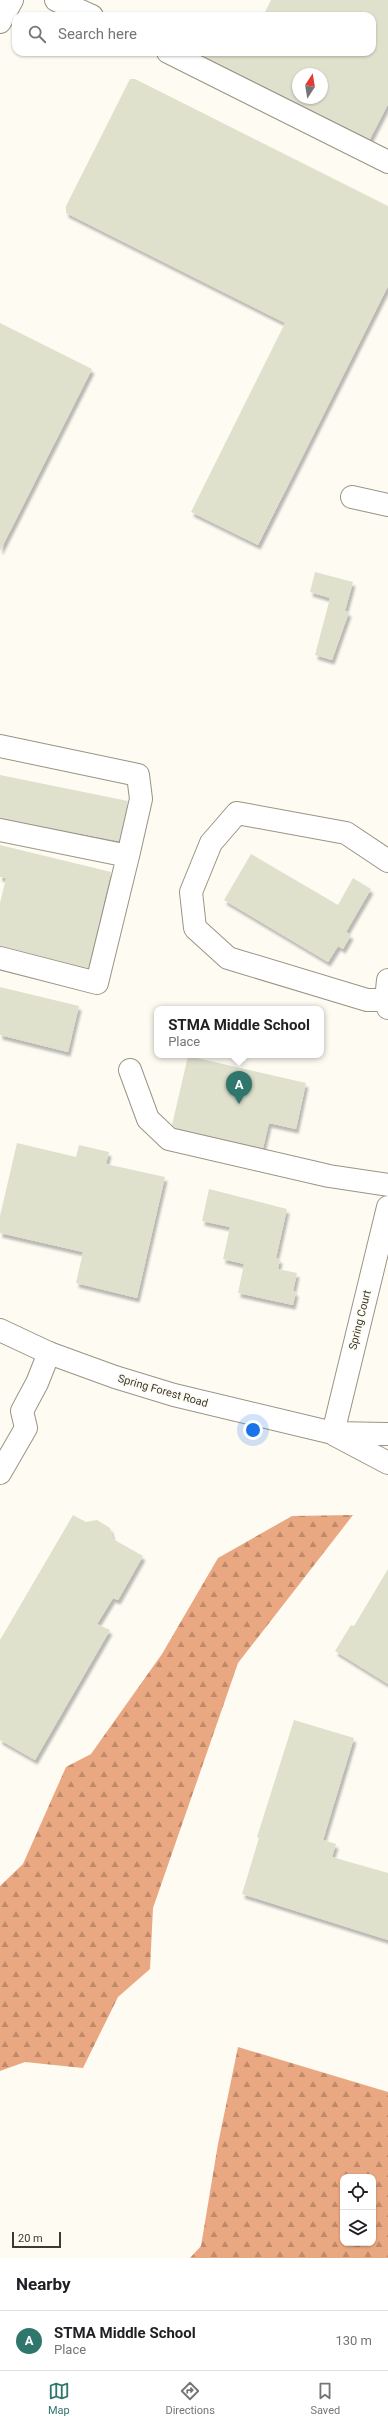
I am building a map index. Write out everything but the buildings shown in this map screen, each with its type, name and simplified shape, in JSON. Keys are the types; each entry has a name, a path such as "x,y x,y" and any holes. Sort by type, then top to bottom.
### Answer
{"main road":[{"path":"0,22 12,0"},
{"path":"56,0 83,12"},
{"path":"176,56 388,162"},
{"path":"352,497 388,505"},
{"path":"0,746 138,775 141,799 96,983 0,958"},
{"path":"382,997 228,958 195,928 191,892 211,843 237,813 346,833 388,861"},
{"path":"0,830 128,856"},
{"path":"130,1070 148,1119 169,1139 329,1176 388,1185"},
{"name":"Spring Court","path":"333,1433 388,1207"},
{"name":"Spring Forest Road","path":"0,1330 49,1353 115,1377 174,1395 333,1433 388,1434"},
{"path":"0,1473 26,1428 22,1411 37,1383 49,1353"},
{"name":"Spring Forest Road","path":"333,1433 388,1463"}],"green space":[{"path":"353,1515 238,1663 153,1908 150,1969 118,1997 83,2068 25,2062 0,2071 0,1886 23,1864 66,1767 91,1754 162,1654 218,1558 292,1516"},
{"path":"238,2047 388,2092 388,2258 190,2258 201,2246 218,2144"}],"place":[{"name":"STMA Middle School","path":"239,1104"}]}
